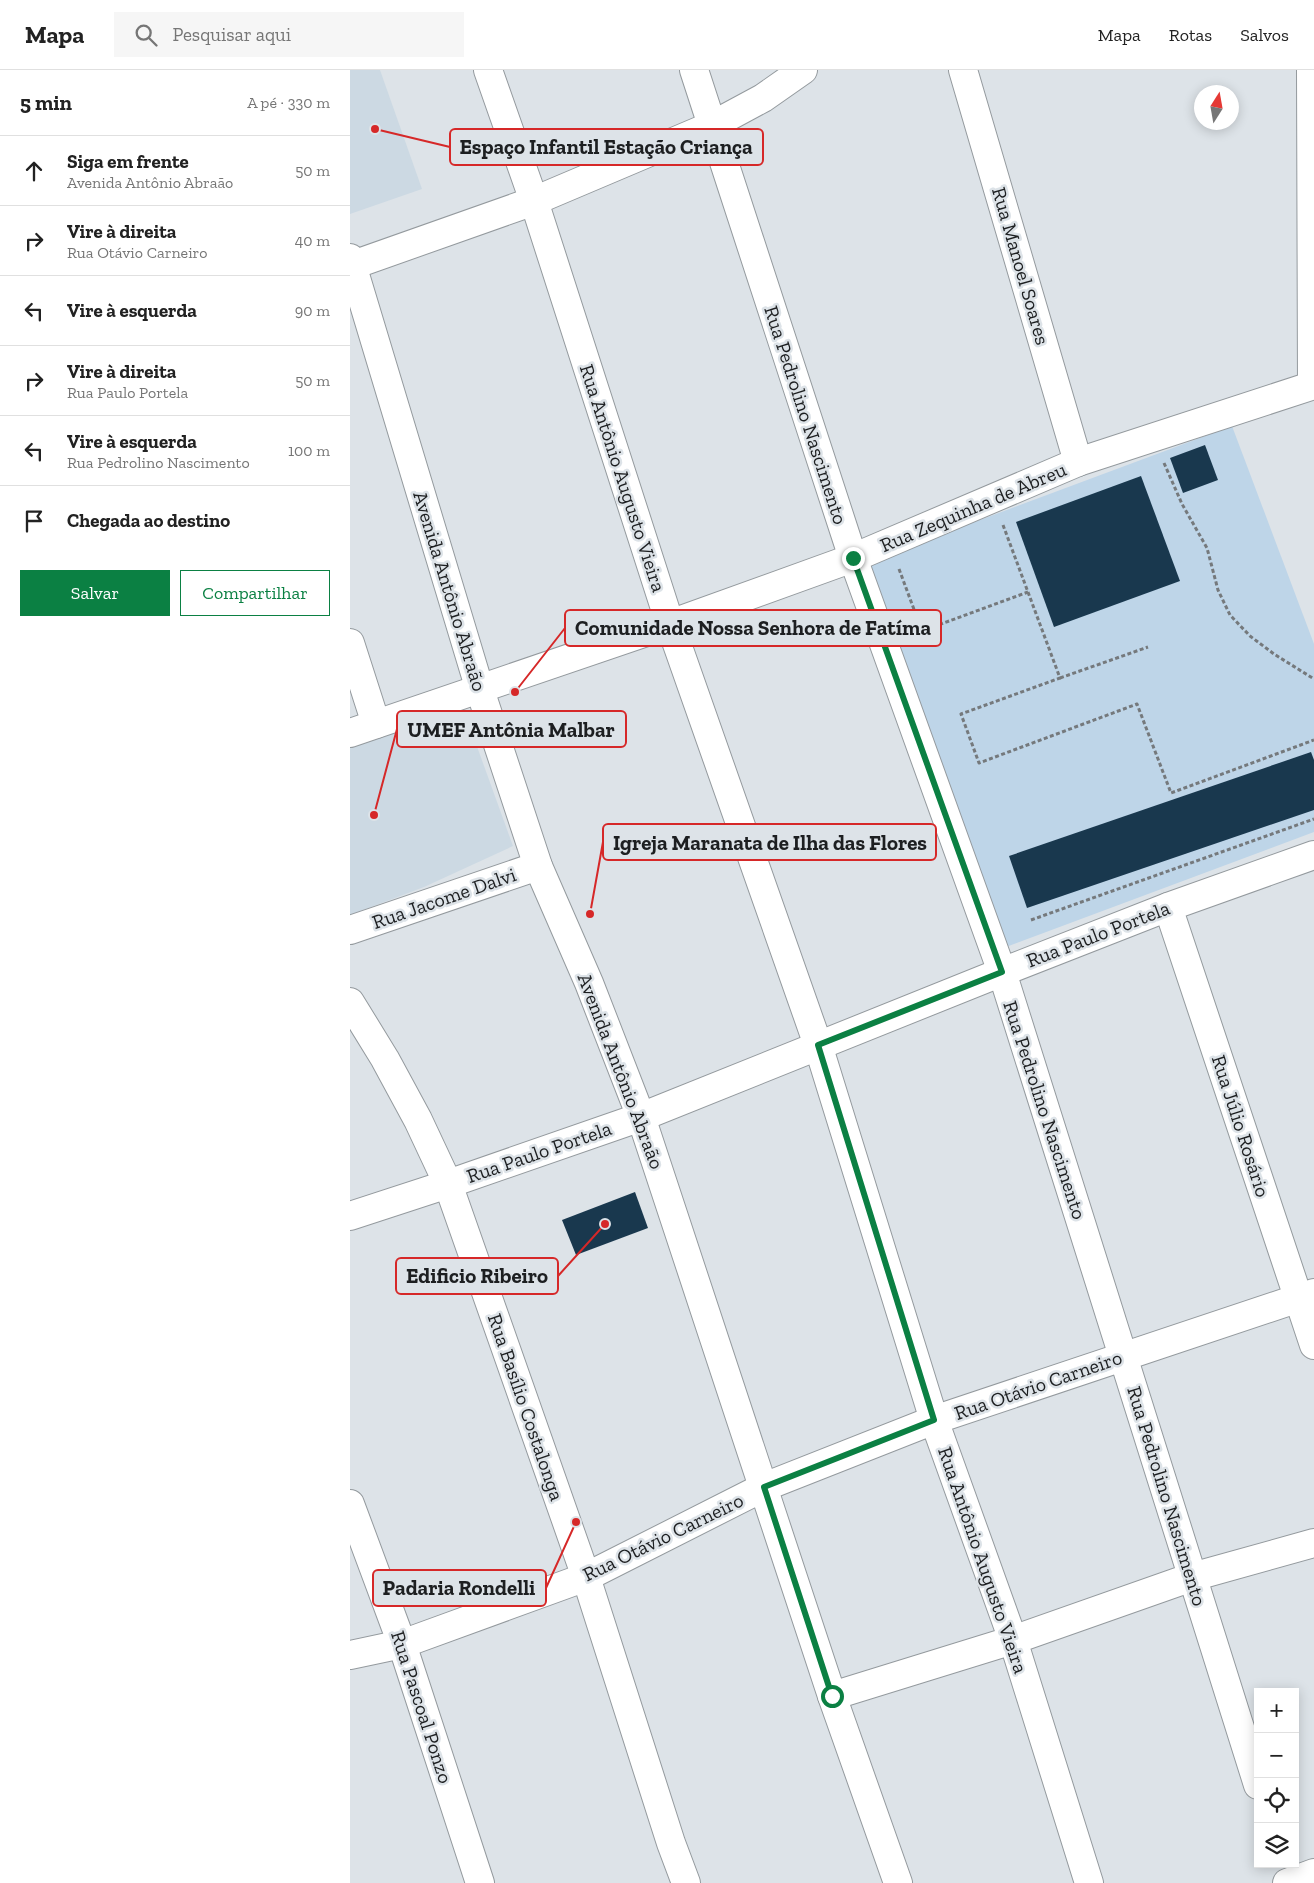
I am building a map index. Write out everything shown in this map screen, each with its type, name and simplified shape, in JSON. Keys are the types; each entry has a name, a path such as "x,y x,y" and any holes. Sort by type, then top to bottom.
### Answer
{"street":[{"name":"Rua Antônio Augusto Vieira","path":"488,70 534,201 670,624 818,1045 934,1420 1013,1640 1089,1883"},
{"name":"Rua Pedrolino Nascimento","path":"694,70 853,558 1002,972 1256,1778"},
{"path":"351,263 534,201 711,126 763,98 803,70"},
{"name":"Rua Manoel Soares","path":"964,70 1078,462"},
{"path":"1311,70 1313,385"},
{"name":"Avenida Antônio Abraão","path":"351,263 480,690 538,866 589,983 641,1117 832,1696 898,1883"},
{"name":"Rua Zequinha de Abreu","path":"350,733 670,624 853,558 1078,462 1313,385"},
{"path":"350,643 376,724"},
{"name":"Rua Paulo Portela","path":"350,1216 641,1117 1002,972 1168,908 1314,855"},
{"name":"Rua Jacome Dalvi","path":"350,930 538,866"},
{"name":"Rua Júlio Rosário","path":"1168,908 1306,1295 1314,1345"},
{"name":"Rua Basílio Costalonga","path":"350,1002 385,1059 418,1120 448,1184 586,1577 671,1843 686,1883"},
{"name":"Rua Otávio Carneiro","path":"350,1655 402,1644 586,1577 764,1487 934,1420 1306,1295"},
{"name":"Rua Pascoal Ponzo","path":"350,1504 402,1644 480,1883"},
{"path":"832,1696 1013,1640 1192,1577 1314,1543"},
{"path":"1286,1876 1314,1873"}],"path":[{"path":"1163,461 1182,504 1207,548 1218,590 1230,615 1250,636 1314,679"},
{"path":"1002,522 1060,678"},
{"path":"896,562 922,632 1028,592"},
{"path":"1148,647 961,714 979,763 1137,704 1171,793 1314,740"},
{"path":"1031,920 1314,819"}],"shaded area":[{"path":"350,70 380,70 422,189 350,214"},
{"path":"1232,426 1314,644 1314,832 1006,947 862,564"},
{"path":"462,705 513,846 424,887 350,915 350,742"}],"building":[{"path":"1205,445 1218,480 1183,493 1170,458"},
{"path":"1141,476 1180,581 1054,627 1016,522"},
{"path":"1311,752 1314,760 1314,810 1027,908 1009,856"},
{"path":"635,1192 648,1228 576,1255 562,1220"}],"place":[{"name":"Espaço Infantil Estação Criança","path":"375,129"},
{"name":"Comunidade Nossa Senhora de Fatíma","path":"515,692"},
{"name":"UMEF Antônia Malbar","path":"374,815"},
{"name":"Igreja Maranata de Ilha das Flores","path":"590,914"},
{"name":"Edificio Ribeiro","path":"605,1224"},
{"name":"Padaria Rondelli","path":"576,1522"}],"route":[{"path":"832,1696 764,1487 934,1420 818,1045 1002,972 853,558"}]}
